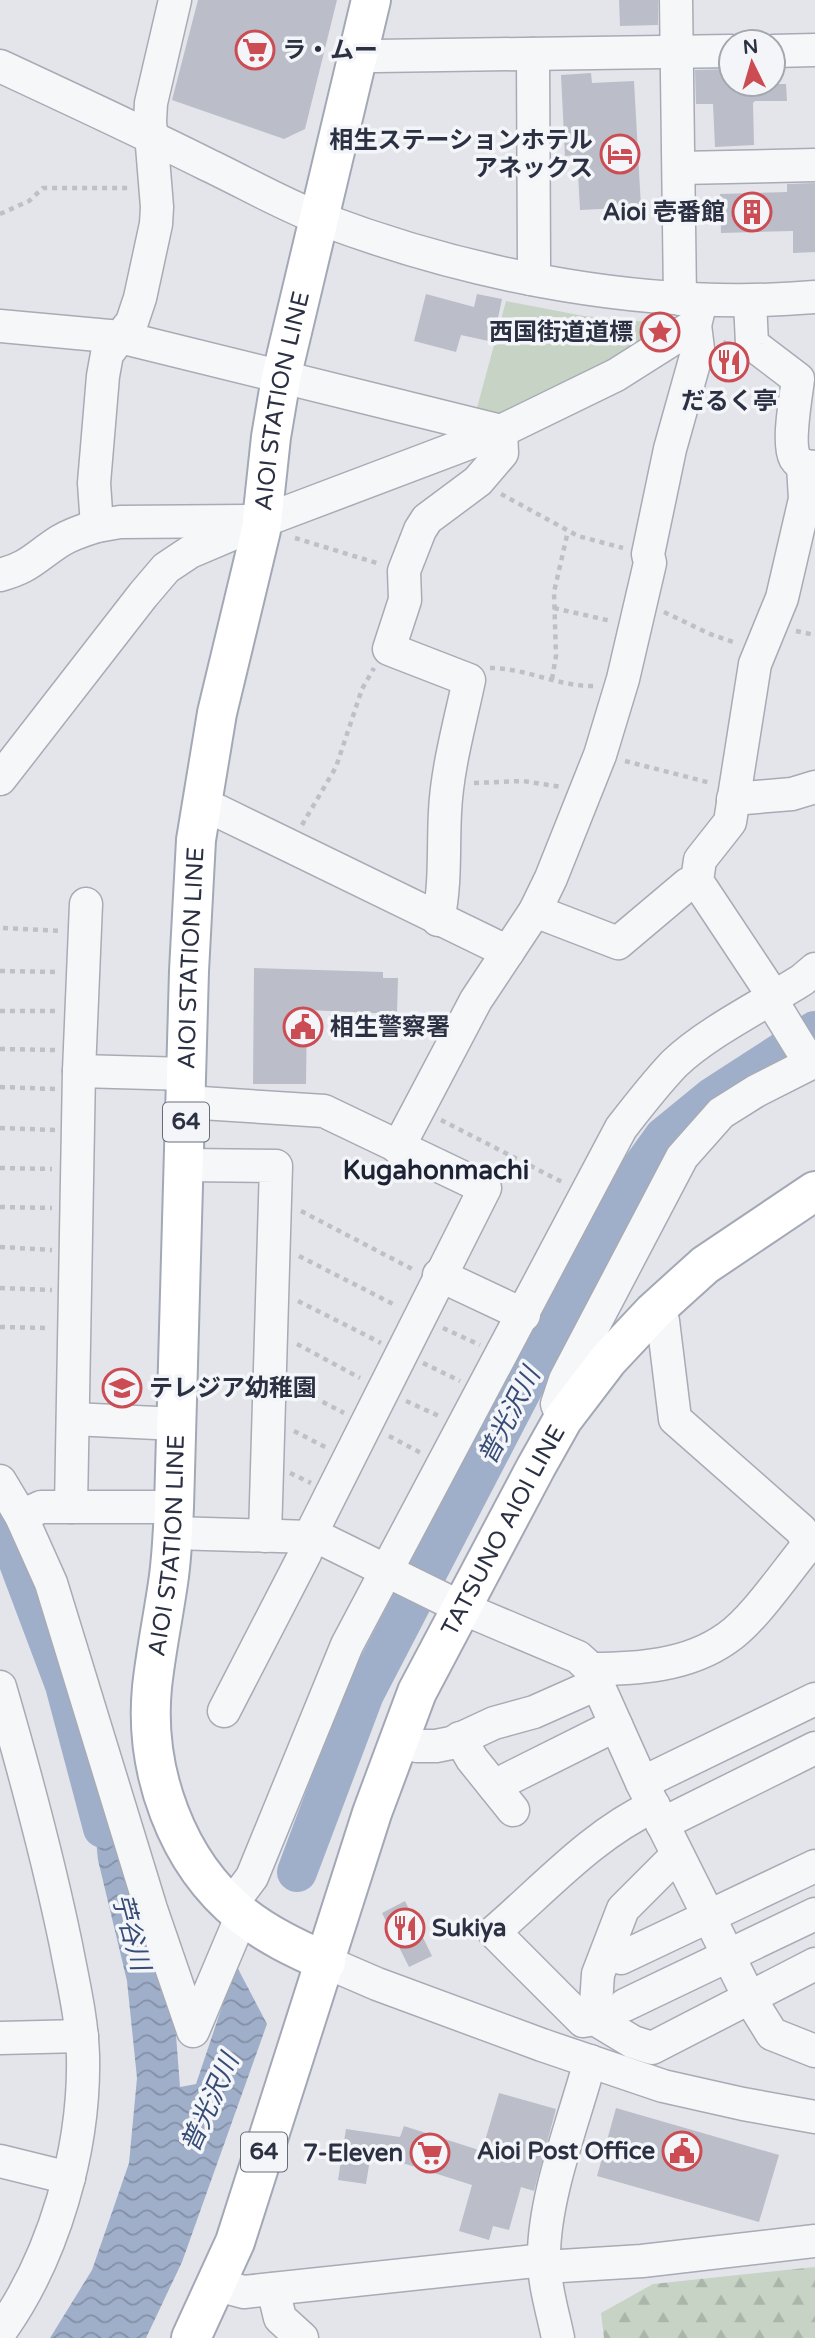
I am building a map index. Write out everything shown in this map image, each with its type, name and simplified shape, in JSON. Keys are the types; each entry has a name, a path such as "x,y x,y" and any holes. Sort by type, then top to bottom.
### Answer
{"main road":[{"name":"AIOI STATION LINE","path":"326,1962 290,1945 236,1910 217,1892 191,1856 169,1815 152,1732 152,1688 170,1573 174,1520 192,894 201,808 217,713 262,525 271,437 281,378 371,0"},
{"name":"TATSUNO AIOI LINE","path":"326,1962 372,1813 416,1692 455,1604 563,1419 608,1360 653,1312 705,1265 815,1191"},
{"name":"64","path":"191,2338 235,2242 326,1962"}],"street":[{"path":"97,526 94,483 103,376 107,354 132,321 140,298 156,224 151,103 175,0"},
{"path":"398,1148 476,1000 535,911 600,755 639,614 650,563 648,554 670,449 698,349 680,168 676,0"},
{"path":"787,51 815,50"},
{"path":"359,53 376,56 717,51"},
{"path":"531,279 534,265 533,54"},
{"path":"0,66 318,218 420,251 531,279 692,308 815,297"},
{"path":"680,168 815,165"},
{"path":"563,1419 557,1404 565,1380 682,1157 721,1113 810,1060 697,881 700,860 730,822 755,664 782,598 805,499 809,466 796,459 792,447 797,379 752,344 750,301"},
{"path":"0,779 90,661 166,568 190,552 501,431 616,375 679,338 692,308"},
{"path":"0,326 120,337 501,431"},
{"path":"438,920 443,895 445,811 469,680 389,649 405,600 404,571 420,530 427,520 478,481 502,453 501,431"},
{"path":"0,575 20,569 60,541 97,526 120,522 262,525"},
{"path":"733,794 792,794 815,787"},
{"path":"201,808 218,811 508,952"},
{"path":"535,911 618,943 688,884 697,881"},
{"path":"71,1507 85,918"},
{"path":"0,1481 21,1516 43,1562 70,1637 151,1909 194,2031 236,1910 252,1877 328,1687 621,1128 676,1063 705,1041 776,1005 815,969"},
{"path":"80,1070 324,1111 485,1188 332,1493 305,1554 224,1711"},
{"path":"185,1165 276,1166 265,1536"},
{"path":"438,1279 524,1315"},
{"path":"399,1741 417,1746 436,1746 494,1723 534,1712 594,1676 677,1660 708,1650 729,1637 747,1620 812,1547 801,1530 675,1419 663,1321 653,1312"},
{"path":"73,1419 177,1424"},
{"path":"21,1516 41,1507 71,1507 174,1520 265,1536 311,1537 326,1541 455,1604 578,1657 594,1676 679,1858 749,1997 772,2035 815,2051"},
{"path":"0,1687 54,1884 82,2036 81,2108 69,2178 31,2283 0,2332"},
{"path":"815,1742 806,1703 633,1815 592,1846 494,1931 583,2021 595,2018 633,2042 652,2048 815,1964"},
{"path":"494,1786 616,1725"},
{"path":"460,1738 472,1759 513,1810"},
{"path":"653,1804 815,1748"},
{"path":"595,2018 598,1974 623,1909 671,1861 679,1858"},
{"path":"621,1958 815,1866"},
{"path":"625,2005 815,1914"},
{"path":"326,1962 377,1984 663,2086 815,2117"},
{"path":"0,2038 82,2036"},
{"path":"558,2338 547,2222 590,2061"},
{"path":"0,2161 69,2178"},
{"path":"217,2285 243,2292 552,2263 642,2261 815,2241"},
{"path":"273,2289 280,2318 302,2338"}],"path":[{"path":"0,214 29,201 43,188 154,188"},
{"path":"478,481 578,536 648,554"},
{"path":"262,525 275,532 404,571"},
{"path":"552,679 556,656 554,592 568,531"},
{"path":"554,608 639,614 760,651"},
{"path":"290,847 336,767 362,689 381,654 389,649"},
{"path":"469,680 476,672 489,668 508,668 579,686 616,684 623,679"},
{"path":"600,755 733,794"},
{"path":"449,784 523,781 558,786 585,794"},
{"path":"3,928 85,918"},
{"path":"0,971 83,972"},
{"path":"0,1011 82,1011"},
{"path":"0,1049 80,1070"},
{"path":"0,1087 80,1070"},
{"path":"418,1109 586,1195"},
{"path":"0,1128 78,1131"},
{"path":"0,1168 78,1170"},
{"path":"275,1198 438,1279"},
{"path":"0,1207 77,1208"},
{"path":"274,1243 419,1317 502,1355"},
{"path":"0,1247 76,1251"},
{"path":"0,1288 75,1291"},
{"path":"0,1327 74,1329"},
{"path":"269,1418 349,1459"},
{"path":"267,1462 332,1493"}],"green space":[{"path":"506,301 584,316 648,322 648,345 503,417 475,415"},
{"path":"815,2267 815,2338 604,2338 601,2313 653,2284"}],"water":[{"path":"84,1725 151,1942 176,2035 180,2087 196,2084 236,1965 267,2024 182,2262 146,2338 50,2338 92,2270 129,2163 137,2078 127,1981 98,1860"}],"building":[{"name":"ラ・ムー","path":"198,0 337,0 305,129 284,139 172,100"},
{"path":"619,0 658,0 658,25 620,26"},
{"path":"717,69 717,98 787,98 787,101 753,103 754,145 715,147 713,104 696,104 695,70"},
{"path":"591,73 592,83 634,81 641,207 580,210 577,155 565,156 561,75"},
{"path":"815,183 815,252 793,253 793,231 721,233 720,194 787,192 787,184"},
{"path":"426,294 474,307 477,294 502,299 493,342 461,335 456,352 414,341"},
{"path":"724,340 734,344 740,358 734,372 714,364"},
{"path":"254,968 383,972 383,978 398,978 397,1014 307,1010 306,1084 253,1084"},
{"path":"405,1901 432,1956 409,1967 382,1913"},
{"path":"499,2093 556,2109 534,2191 521,2187 509,2230 493,2226 489,2240 459,2231 472,2185 371,2153 366,2184 338,2180 346,2129 400,2137 404,2126 482,2151"},
{"path":"616,2108 779,2155 759,2222 597,2176"}],"waterway":[{"name":"普光沢川","path":"297,1872 364,1694 625,1191 664,1137 713,1097 815,1031"},
{"name":"苧谷川","path":"0,1531 18,1560 65,1685 103,1828"}],"place":[{"name":"ラ・ムー","path":"255,50"},
{"name":"相生ステーションホテル アネックス","path":"620,154"},
{"name":"Aioi 壱番館","path":"752,212"},
{"name":"西国街道道標","path":"660,332"},
{"name":"だるく亭","path":"729,362"},
{"name":"相生警察署","path":"303,1027"},
{"name":"テレジア幼稚園","path":"122,1388"},
{"name":"Sukiya","path":"405,1928"},
{"name":"Aioi Post Office","path":"682,2151"},
{"name":"7-Eleven","path":"430,2153"}],"district":[{"name":"Kugahonmachi","path":"436,1170"}]}
